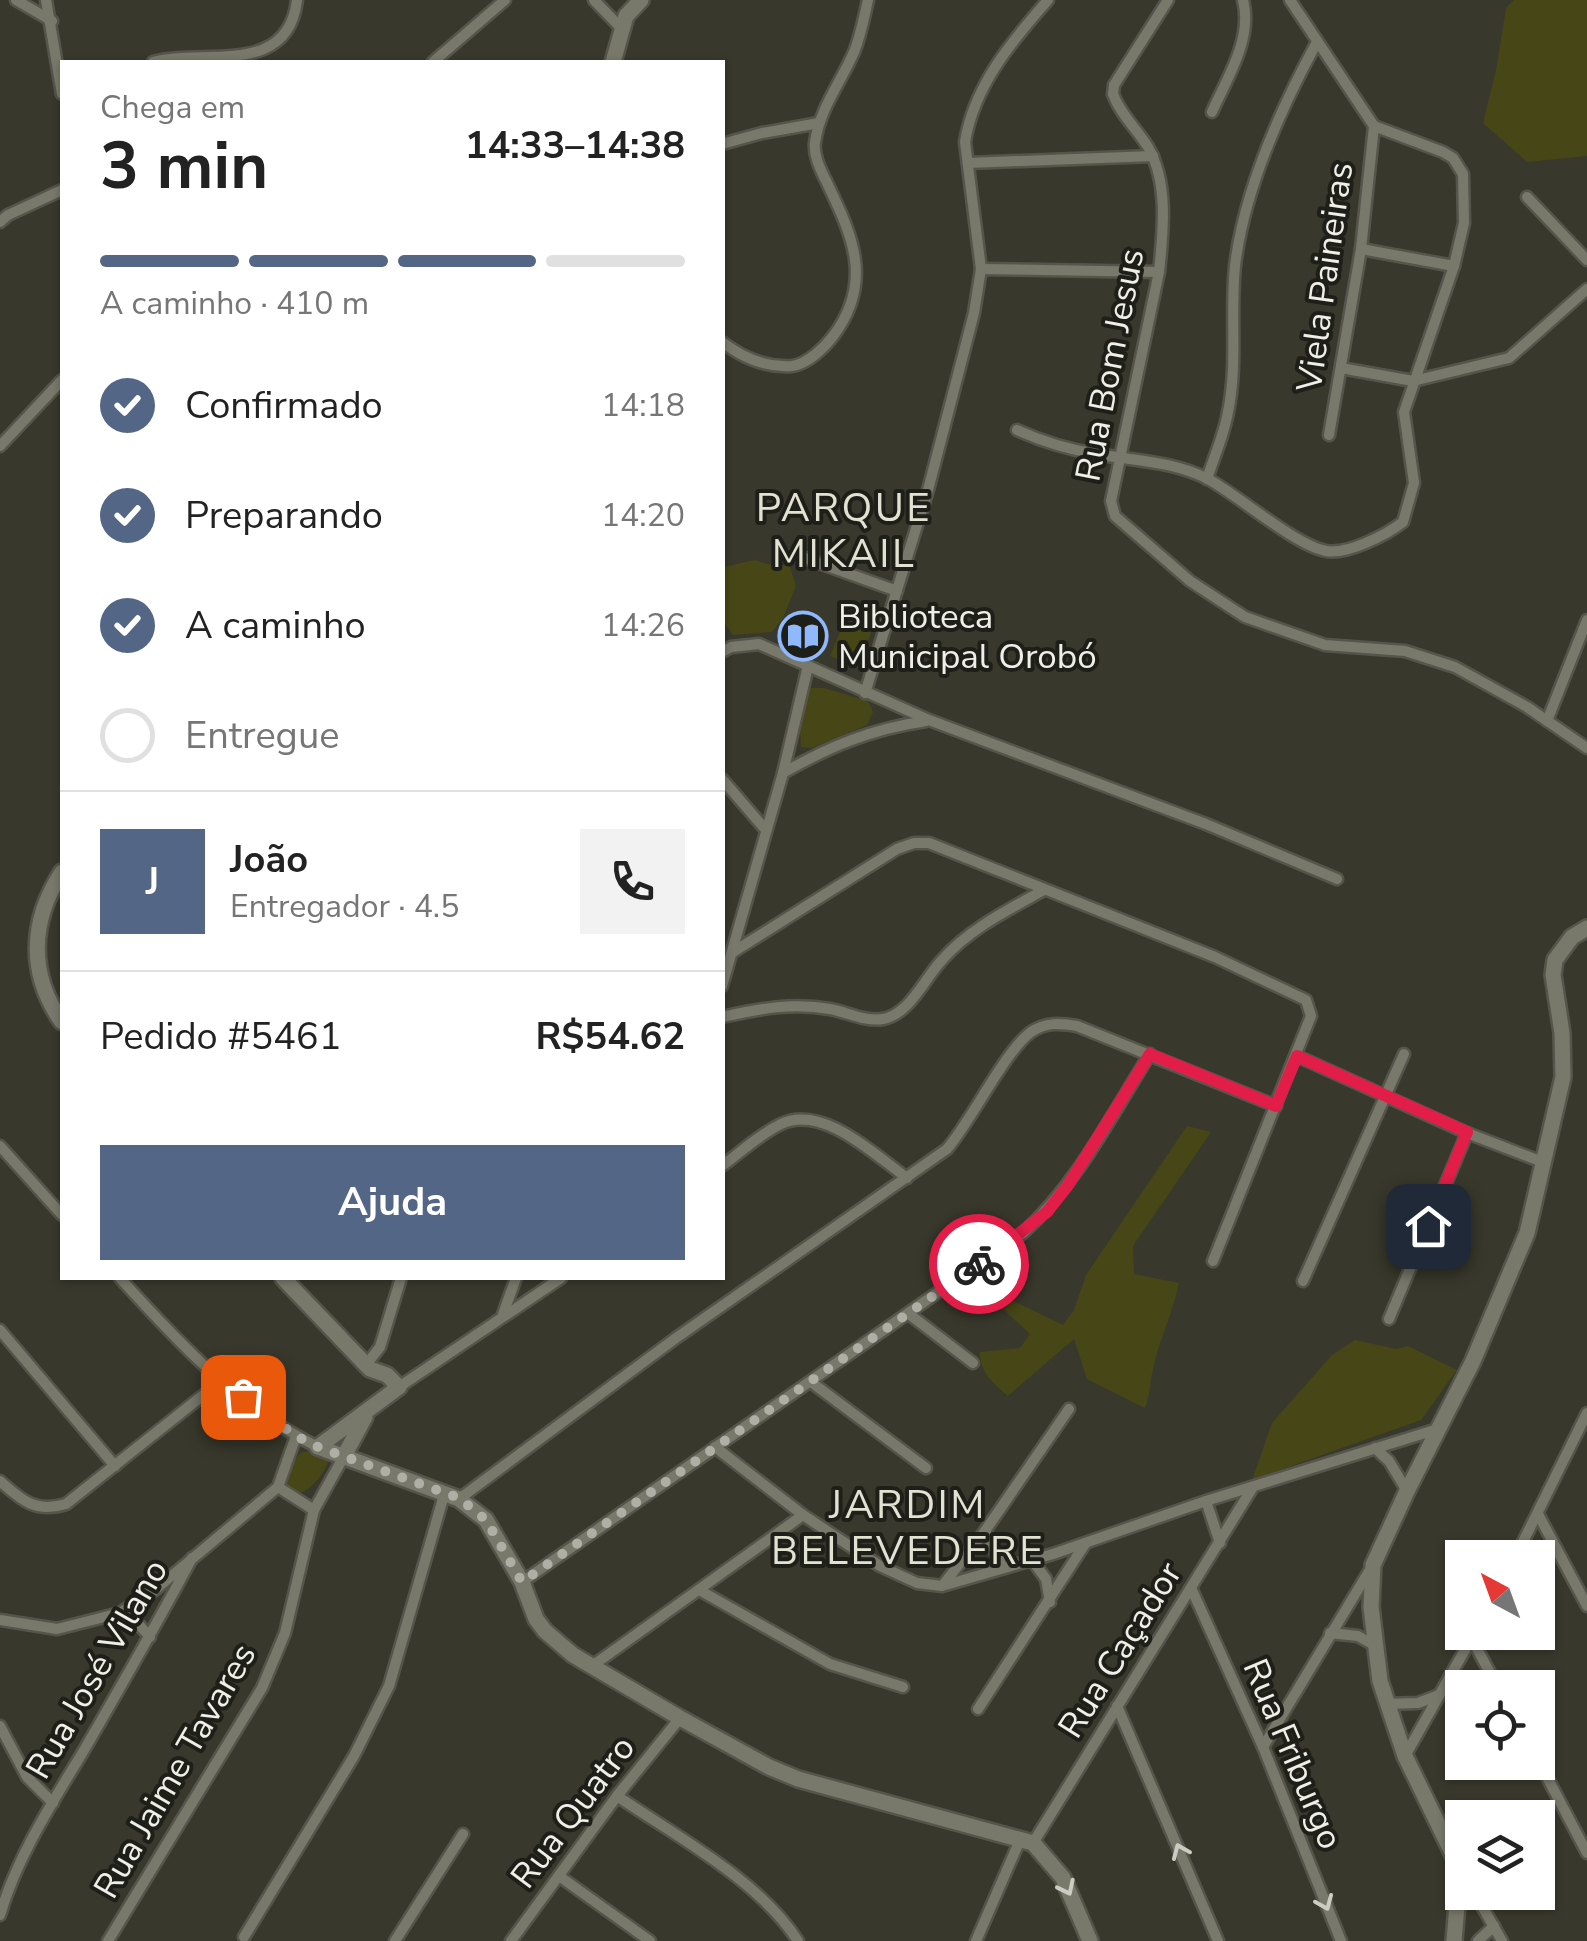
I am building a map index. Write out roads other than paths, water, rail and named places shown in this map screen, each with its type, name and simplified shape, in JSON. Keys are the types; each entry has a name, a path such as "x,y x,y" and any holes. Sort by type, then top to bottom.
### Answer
{"street":[{"path":"16,0 52,21"},
{"path":"46,0 60,79"},
{"path":"192,60 231,58 275,42 292,26 298,0"},
{"path":"435,60 505,0"},
{"path":"594,0 624,15"},
{"path":"613,60 624,15 641,0"},
{"path":"725,344 740,356 771,366 798,366 832,338 844,320 854,293 855,245 814,147 819,123 860,38 868,0"},
{"path":"865,693 928,490 974,313 981,269 965,142 974,106 999,60 1048,0"},
{"name":"Rua Bom Jesus","path":"1168,0 1114,85 1113,94 1153,156 1162,202 1160,272 1119,457 1111,501 1115,516 1217,601 1266,627 1325,645 1405,651 1455,667 1547,721"},
{"path":"1212,112 1242,46 1246,10 1243,0"},
{"path":"1017,430 1094,454 1152,462 1207,479 1328,552 1340,551 1396,527 1407,517 1414,482 1404,412 1454,266 1464,223 1463,174 1459,164 1443,152 1374,126 1290,0"},
{"path":"1207,479 1228,413 1235,267 1241,236 1268,147 1317,42"},
{"path":"725,143 819,123"},
{"name":"Viela Paineiras","path":"1329,435 1362,249 1374,126"},
{"path":"968,163 1153,156"},
{"path":"0,222 60,191"},
{"path":"1527,198 1587,260"},
{"path":"1362,249 1454,266"},
{"path":"981,269 1160,272"},
{"path":"1341,368 1413,381 1509,358 1587,288"},
{"path":"0,446 60,382"},
{"path":"794,554 897,591"},
{"path":"1587,620 1547,721 1587,748"},
{"path":"725,650 759,644 930,720 1206,824 1337,879"},
{"path":"725,978 783,773 808,666"},
{"path":"783,773 843,740 886,727 930,720"},
{"path":"725,782 765,829"},
{"path":"734,952 897,849 914,843 943,847 1214,957 1306,1000 1311,1016 1297,1056 1213,1261"},
{"path":"60,877 39,931 37,951 44,995 60,1019"},
{"path":"725,1016 773,1006 801,1006 870,1019 894,1014 906,1006 959,943 1044,890"},
{"path":"1263,1748 1373,1565 1498,1307 1526,1233 1563,1077 1562,1033 1553,975 1555,960 1562,948 1587,928"},
{"path":"244,1937 354,1756 389,1686 451,1497 947,1150 1018,1046 1042,1026 1058,1022 1077,1026 1276,1106"},
{"path":"522,1582 1023,1234 1068,1185 1150,1054"},
{"path":"1303,1282 1404,1054"},
{"path":"1297,1056 1545,1163"},
{"path":"725,1164 774,1128 801,1119 835,1129 907,1178"},
{"path":"1390,1319 1467,1132"},
{"path":"0,1146 60,1213"},
{"path":"122,1280 166,1329 221,1380 296,1436 343,1458 451,1497 486,1520 522,1582 544,1631 592,1666 769,1767 1026,1841 1062,1878 1090,1941"},
{"path":"288,1280 368,1367 387,1376 399,1388"},
{"path":"383,1400 368,1367 380,1346 400,1280"},
{"path":"503,1315 515,1280"},
{"path":"318,1447 551,1280"},
{"path":"909,1314 973,1363"},
{"path":"0,1330 115,1466"},
{"path":"0,1481 34,1507 66,1504 221,1380"},
{"path":"811,1382 926,1468"},
{"path":"942,1586 986,1531 1069,1409"},
{"path":"1524,1540 1587,1413"},
{"path":"343,1458 367,1414"},
{"path":"715,1447 803,1515 880,1566 918,1583 942,1586 1086,1544 1206,1501 1438,1429"},
{"path":"0,1620 58,1628 120,1613 156,1589 278,1488 296,1436"},
{"path":"1375,1448 1389,1461 1407,1490"},
{"name":"Rua Jaime Tavares","path":"108,1941 262,1688 285,1633 314,1510 343,1458"},
{"name":"Rua Caçador","path":"976,1941 1026,1841 1192,1590 1253,1486"},
{"path":"278,1488 314,1510"},
{"path":"1206,1501 1220,1543"},
{"path":"1538,1514 1587,1606"},
{"path":"592,1666 803,1515"},
{"path":"986,1531 1003,1568"},
{"path":"978,1709 1086,1544"},
{"name":"Rua José Vilano","path":"0,1915 7,1892 53,1803 192,1558"},
{"path":"1032,1560 1046,1579 1050,1602"},
{"path":"1373,1565 1374,1646 1386,1704 1405,1756 1445,1838"},
{"path":"701,1590 830,1664 903,1687"},
{"name":"Rua Friburgo","path":"1192,1590 1263,1748 1341,1941"},
{"path":"120,1613 134,1618 150,1637"},
{"path":"1330,1633 1358,1636 1374,1646"},
{"path":"1405,1756 1466,1650"},
{"path":"1386,1704 1418,1703 1441,1694"},
{"path":"1117,1706 1218,1941"},
{"name":"Rua Quatro","path":"512,1941 617,1796 680,1718"},
{"path":"0,1726 27,1778 53,1803"},
{"path":"1549,1780 1587,1852"},
{"path":"617,1796 721,1866 774,1912 798,1941"},
{"path":"394,1941 463,1834"},
{"path":"559,1876 634,1937 650,1941"},
{"path":"1454,1941 1457,1910"},
{"path":"1485,1910 1502,1941"},
{"path":"1478,1941 1494,1926"}],"place":[{"name":"Biblioteca Municipal Orobó","path":"803,636"}],"district":[{"name":"PARQUE MIKAIL","path":"844,531"},
{"name":"JARDIM BELEVEDERE","path":"908,1528"}]}
